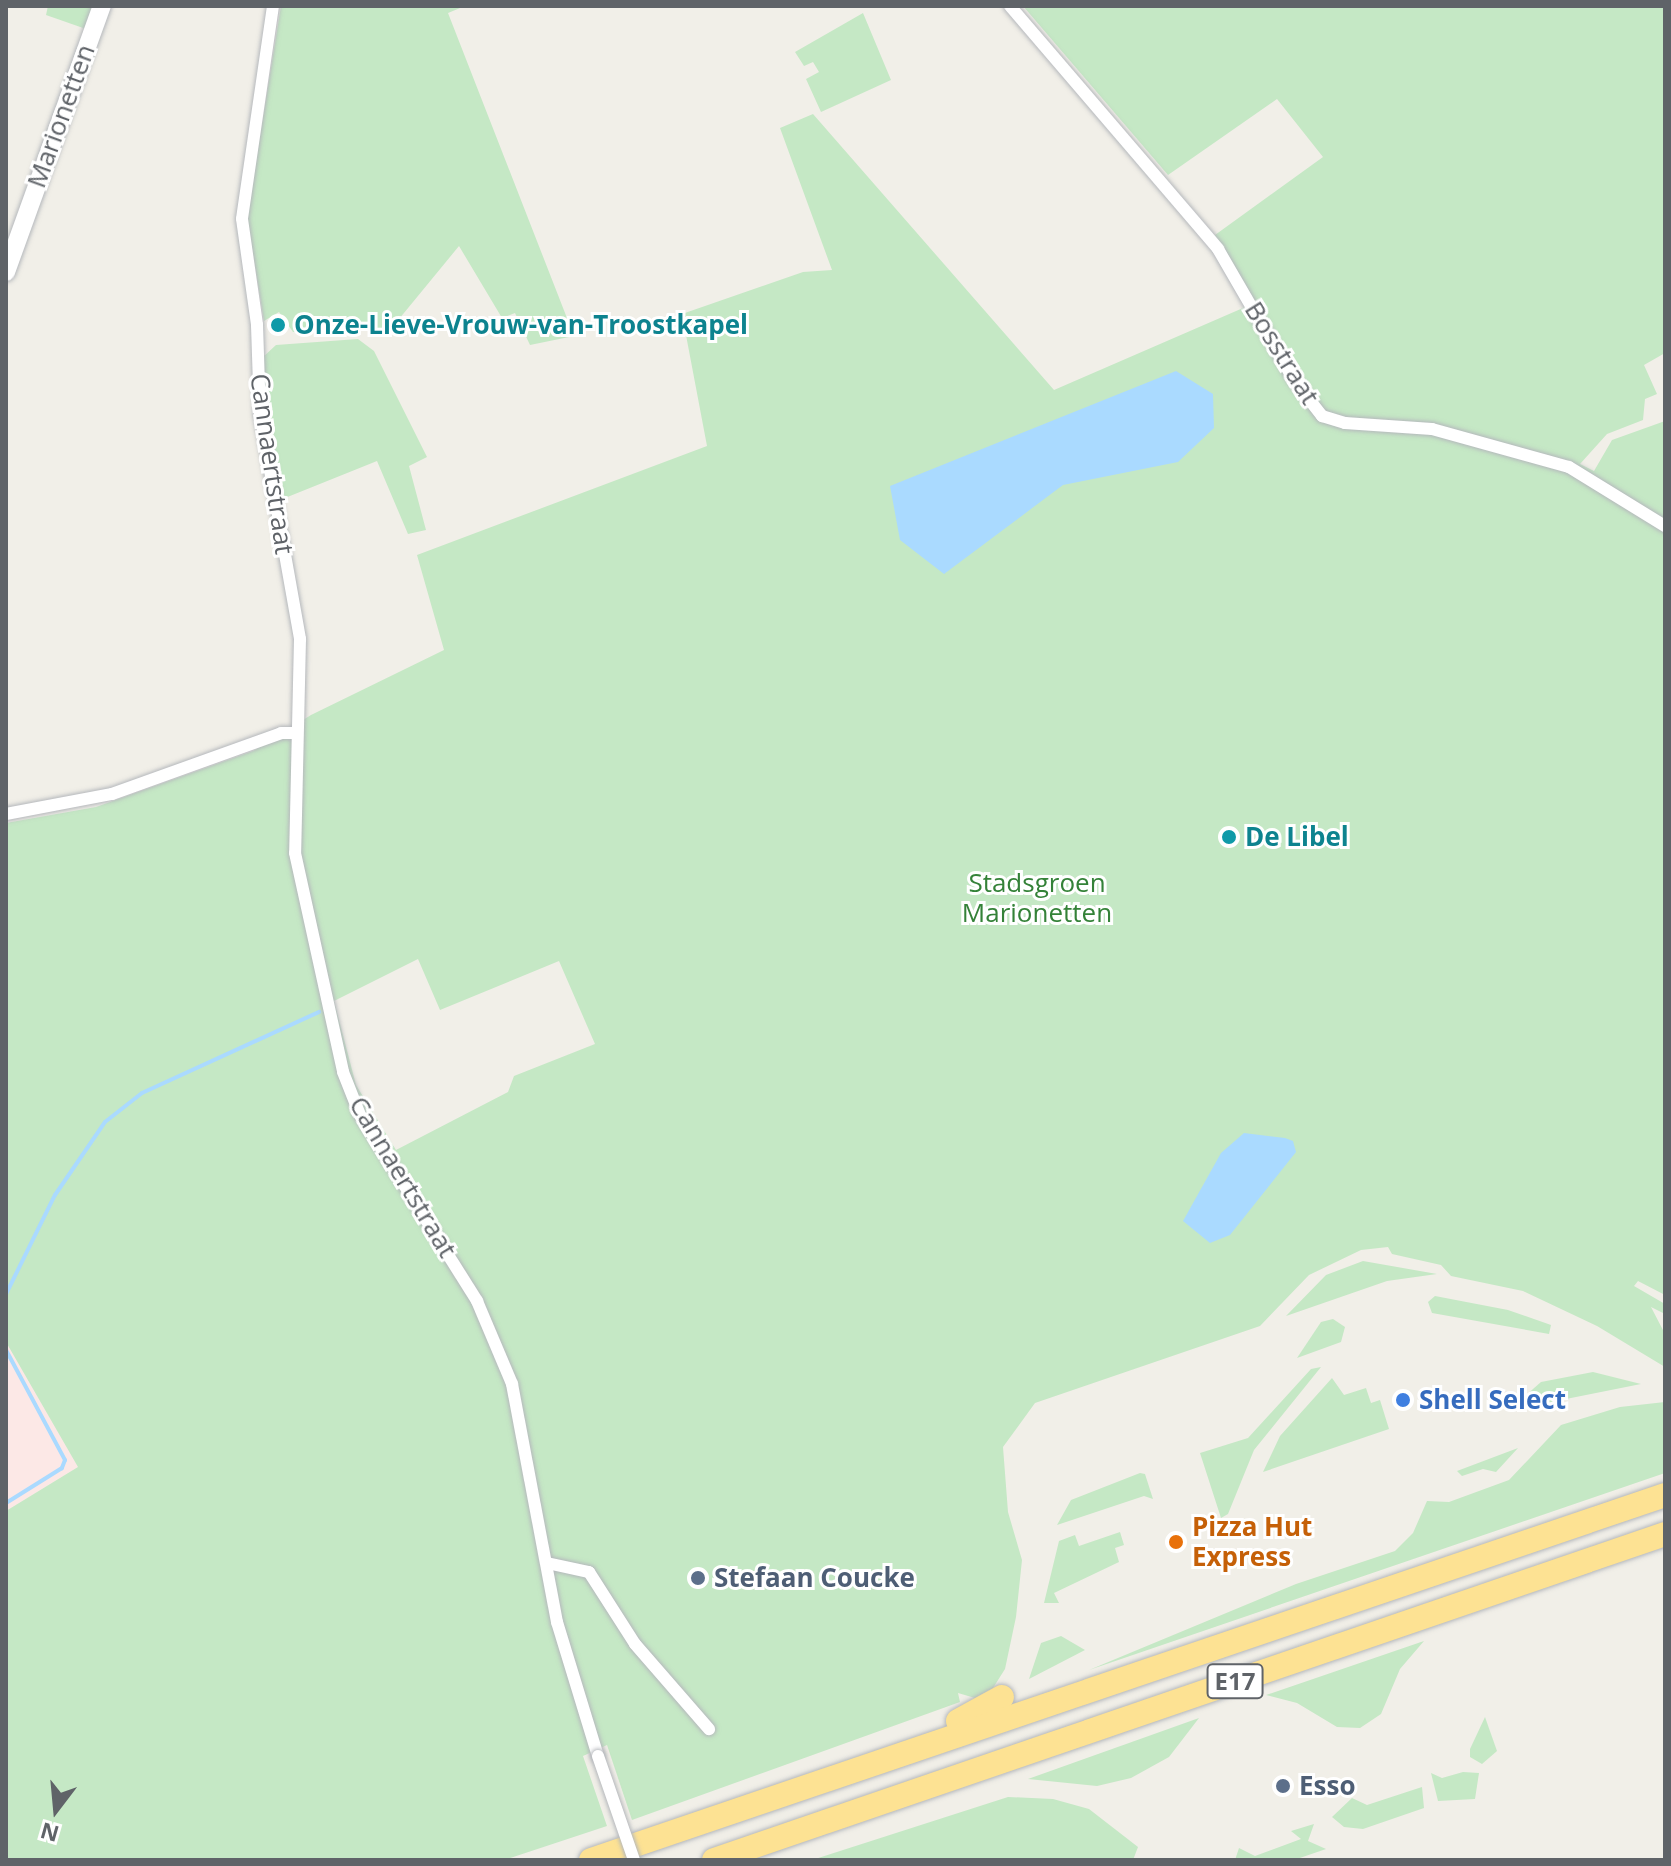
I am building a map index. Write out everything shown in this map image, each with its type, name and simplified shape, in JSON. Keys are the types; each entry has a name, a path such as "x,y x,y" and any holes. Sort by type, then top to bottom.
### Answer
{"highway":[{"name":"E17","path":"591,1860 1665,1495"},
{"name":"E17","path":"714,1860 1665,1534"},
{"path":"900,1753 1002,1697"},
{"path":"804,1828 925,1803"}],"street":[{"name":"Marionetten","path":"6,272 102,6"},
{"name":"Cannaertstraat","path":"273,6 242,219 257,325 260,414 300,639 295,853 343,1072 360,1115 437,1232 498,1348 522,1418 569,1671 634,1860"},
{"name":"Bosstraat","path":"1010,6 1218,249 1294,380 1322,416 1345,423 1432,429 1561,464 1665,526"},
{"path":"6,814 112,794 281,733 297,733"},
{"path":"547,1563 589,1572 635,1644 709,1729"}],"shaded area":[{"path":"6,1342 78,1467 6,1511"}],"green space":[{"path":"48,6 93,6 86,29 46,15"},
{"path":"281,6 465,6 448,13 574,336 530,345 515,313 502,318 459,246 390,330 293,332 279,312 264,321 247,217"},
{"name":"Stadsgroen Marionetten","path":"1023,6 1665,6 1665,353 1644,365 1657,394 1645,399 1643,420 1607,434 1580,464 1594,471 1612,440 1665,421 1665,1295 1638,1281 1634,1286 1665,1304 1665,1314 1651,1307 1665,1334 1665,1367 1597,1326 1523,1291 1451,1276 1441,1265 1392,1254 1388,1247 1361,1250 1309,1275 1260,1326 1035,1403 1003,1447 1008,1512 1022,1560 1016,1617 1005,1669 993,1688 975,1698 958,1693 960,1702 632,1820 607,1745 583,1756 607,1826 504,1860 6,1860 6,1511 78,1467 6,1342 6,823 96,807 253,751 311,715 444,650 417,555 707,446 682,314 803,272 832,270 780,128 813,114 1054,390 1243,308 1252,296 1215,235 1323,157 1277,99 1168,175","holes":["418,959 440,1010 559,961 595,1044 514,1076 508,1092 396,1150 356,1085 334,1001"]},
{"path":"863,13 891,80 821,112 806,79 819,72 813,62 804,66 795,52"},
{"path":"358,339 374,351 427,457 409,466 426,530 408,534 377,461 280,500 267,434 263,357 276,345"},
{"path":"1363,1261 1437,1274 1387,1281 1286,1316 1326,1275"},
{"path":"1435,1296 1508,1310 1551,1325 1549,1334 1432,1313 1428,1302"},
{"path":"1333,1319 1345,1327 1341,1342 1297,1358 1321,1322"},
{"path":"1321,1367 1254,1450 1228,1514 1221,1518 1200,1453 1248,1438 1311,1369"},
{"path":"1593,1372 1641,1384 1541,1404 1525,1396 1541,1382"},
{"path":"1332,1378 1344,1395 1366,1388 1371,1403 1380,1400 1389,1429 1263,1472 1280,1436"},
{"path":"1665,1402 1665,1473 1089,1670 1296,1584 1395,1551 1413,1533 1427,1501 1449,1502 1509,1480 1561,1425 1620,1407"},
{"path":"1518,1448 1496,1472 1483,1469 1462,1476 1457,1471"},
{"path":"1140,1473 1145,1474 1153,1499 1144,1496 1057,1525 1071,1500"},
{"path":"1120,1532 1124,1545 1115,1548 1119,1562 1054,1593 1059,1603 1044,1603 1059,1541 1075,1535 1079,1546"},
{"path":"1061,1636 1085,1650 1029,1679 1041,1643"},
{"path":"1424,1641 1400,1669 1381,1714 1360,1728 1337,1727 1297,1703 1266,1695"},
{"path":"1485,1717 1497,1751 1482,1764 1470,1757 1470,1749"},
{"path":"1199,1718 1169,1757 1131,1778 1097,1786 1028,1779"},
{"path":"1463,1772 1479,1773 1475,1799 1438,1801 1431,1773 1442,1778"},
{"path":"1422,1787 1424,1808 1363,1829 1344,1827 1332,1817 1352,1798 1367,1805"},
{"path":"1008,1797 1053,1799 1089,1809 1138,1847 1133,1860 812,1860"},
{"path":"1314,1824 1308,1841 1326,1849 1294,1860 1235,1860 1239,1848 1255,1856 1301,1839 1291,1831"}],"water":[{"path":"1176,371 1213,394 1214,428 1178,462 1063,485 944,574 900,540 890,486"},
{"path":"1244,1133 1285,1138 1293,1141 1296,1152 1230,1235 1210,1243 1183,1221 1221,1153"}],"waterway":[{"path":"6,1294 55,1195 105,1122 142,1093 319,1012"},
{"path":"6,1350 65,1460 62,1468 6,1503"}],"place":[{"name":"Onze-Lieve-Vrouw-van-Troostkapel","path":"278,325"},
{"name":"De Libel","path":"1229,837"},
{"name":"Shell Select","path":"1403,1400"},
{"name":"Pizza Hut Express","path":"1176,1542"},
{"name":"Stefaan Coucke","path":"698,1578"},
{"name":"Esso","path":"1283,1786"}]}
